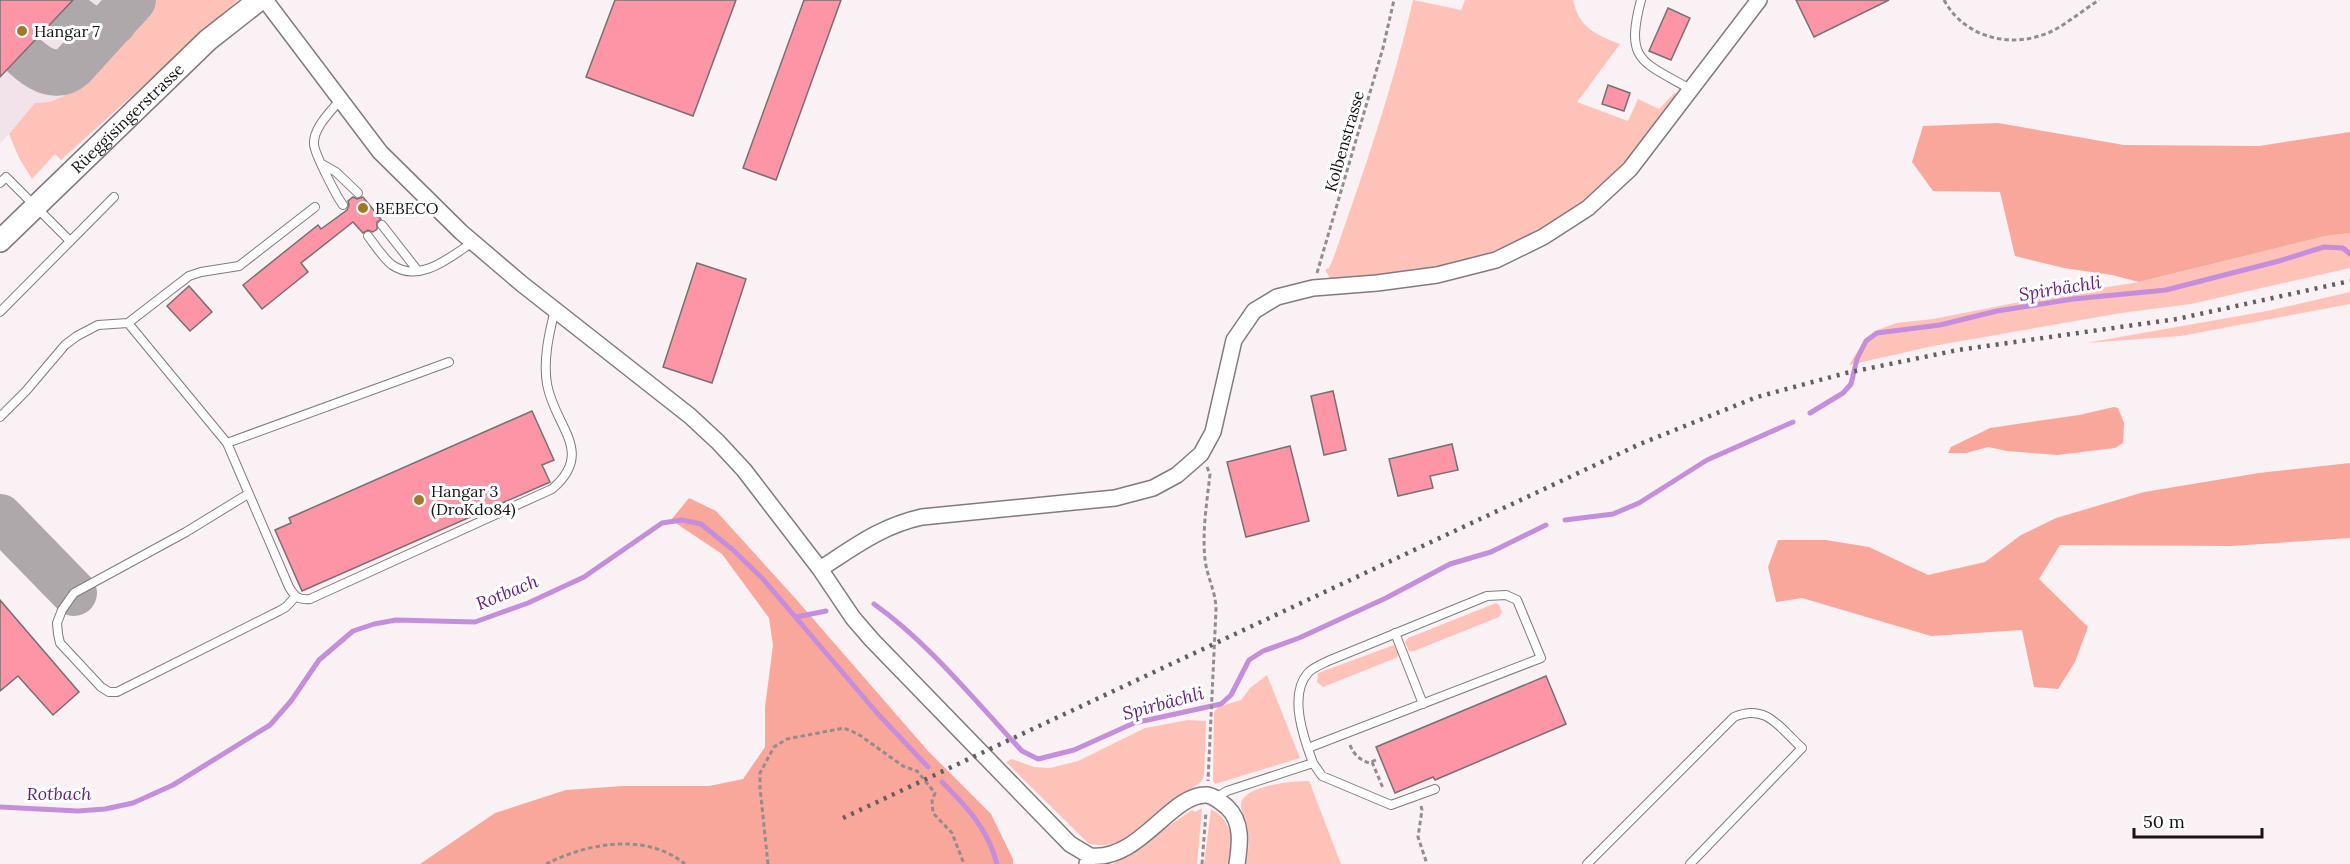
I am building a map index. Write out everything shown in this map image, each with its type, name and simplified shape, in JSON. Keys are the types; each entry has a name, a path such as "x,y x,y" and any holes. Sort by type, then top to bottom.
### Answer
{"main road":[{"name":"Rüeggisingerstrasse","path":"0,241 208,40 259,0"}],"street":[{"path":"265,0 380,152 473,242 690,416 718,442 744,470 820,569 853,618 872,640 1070,844 1088,860 1112,855 1126,848 1189,800 1211,797 1228,808 1235,817 1239,831 1237,864"},
{"path":"820,569 884,528 902,522 922,517 1115,498 1153,488 1177,475 1201,454 1213,432 1234,340 1254,311 1277,297 1313,288 1437,275 1496,260 1543,237 1588,208 1630,170 1759,0"}],"lane":[{"path":"1641,0 1634,26 1634,47 1640,57 1653,68 1690,90"},
{"path":"340,99 319,127 314,144 343,205"},
{"path":"322,164 336,172 358,193"},
{"path":"0,183 6,177 70,241"},
{"path":"0,312 114,197"},
{"path":"0,417 26,391 65,345 77,336 98,326 128,323 189,276 239,266 315,207"},
{"path":"382,225 418,271"},
{"path":"368,236 390,264 403,271 431,269 473,242"},
{"path":"128,323 227,443 295,597 301,600 310,598 552,489 559,483 567,473 573,455 546,381 548,340 555,310"},
{"path":"227,443 449,362"},
{"path":"248,494 74,593 62,610 57,623 60,643 101,687 109,692 117,692 279,611 295,597"},
{"path":"1308,748 1541,658 1517,600 1506,595 1487,596 1328,661 1308,673 1299,692 1301,732 1313,763 1322,776 1391,806 1435,789"},
{"path":"1395,633 1423,704"},
{"path":"1587,864 1734,717 1746,712 1764,713 1802,748 1690,864"},
{"path":"1211,797 1313,763"}],"path":[{"name":"Kolbenstrasse","path":"1313,288 1383,48 1394,0"},
{"path":"1944,0 1951,12 1964,25 1981,34 1998,39 2015,40 2048,33 2098,0"},
{"path":"1201,454 1210,474 1203,538 1205,563 1216,596 1211,716 1211,797 1202,864"},
{"path":"768,864 760,773 774,747 787,739 844,728 858,734 903,766 917,771 935,793 932,801 933,813 952,833 964,864"},
{"path":"1346,734 1354,754 1363,761 1371,762 1378,759"},
{"path":"1371,762 1381,783"},
{"path":"1417,796 1422,810 1418,837 1427,864"},
{"path":"546,864 591,846 626,844 654,848 685,864"}],"shaded area":[{"path":"73,0 152,0 64,96 35,104 0,144 0,77"},
{"path":"152,0 238,0 61,160 55,154 32,179 19,158 9,134 35,103 49,102 64,96"},
{"path":"1413,0 1461,10 1465,0 1573,0 1579,17 1589,29 1620,44 1577,102 1628,121 1638,99 1659,109 1675,92 1676,97 1646,138 1617,171 1592,194 1537,232 1507,246 1442,266 1368,277 1330,278 1325,270 1329,268 1333,259 1377,131"},
{"path":"1998,123 2124,145 2259,146 2350,132 2350,233 2326,236 2139,282 2015,256 2000,192 1933,191 1912,162 1923,126"},
{"path":"2350,233 2350,268 2191,304 2121,313 1933,346 1849,365 1865,339 1875,331 1896,323 1933,319 2045,297 2139,282 2326,236"},
{"path":"2350,292 2350,304 2181,336 2086,343 2267,311"},
{"path":"2118,408 2124,423 2123,443 2115,448 2057,455 1988,447 1966,453 1948,453 1951,447 1990,428 2079,415"},
{"path":"2350,463 2350,538 2231,546 2060,545 2039,579 2088,627 2075,662 2058,689 2034,687 2022,630 1931,636 1802,598 1776,602 1768,567 1778,540 1826,540 1869,547 1928,575 1985,562 2021,535 2056,518 2144,492 2259,473"},
{"path":"689,498 716,511 928,751 991,814 1013,859 1013,864 420,864 495,813 566,790 623,786 709,786 743,779 765,747 765,707 773,645 769,618 722,554 671,520"},
{"path":"1496,603 1502,612 1499,617 1409,651 1405,642 1408,638"},
{"path":"1394,645 1399,655 1396,658 1323,687 1317,682 1318,673"},
{"path":"1267,675 1300,758 1215,784 1213,781 1214,712 1218,707 1241,700 1250,688"},
{"path":"1188,720 1206,721 1203,778 1199,784 1177,798 1132,834 1110,844 1088,843 1006,762 1012,759 1034,767 1050,768 1078,761 1145,728"},
{"path":"1309,781 1341,864 1246,864 1248,832 1241,806 1244,798 1251,792 1270,785"},
{"path":"1202,808 1197,864 1113,864 1192,810 1195,812"},
{"path":"1211,809 1228,826 1232,840 1230,864 1204,864"}],"building":[{"name":"Hangar 7","path":"0,0 73,0 0,77"},
{"path":"615,0 736,0 693,116 586,77"},
{"path":"804,0 841,0 776,180 743,168"},
{"path":"1796,0 1889,0 1814,37"},
{"path":"1668,8 1690,18 1671,60 1649,51"},
{"path":"1608,85 1630,93 1624,111 1602,104"},
{"path":"353,197 357,199 363,197 381,219 377,222 377,229 363,233 353,222 301,263 308,272 262,309 243,285 318,225 321,229 347,210 348,201"},
{"path":"697,263 746,279 712,383 663,367"},
{"path":"189,286 212,312 190,331 167,306"},
{"path":"1333,391 1346,450 1324,455 1311,396"},
{"name":"Hangar 3 (DroKdo84)","path":"532,411 554,460 542,465 550,482 302,591 275,530 291,523 289,518"},
{"path":"1452,444 1458,470 1430,476 1433,488 1398,496 1389,459"},
{"path":"1290,446 1309,521 1246,537 1227,462"},
{"path":"0,600 79,692 53,715 18,676 0,691"},
{"path":"1546,676 1566,724 1435,780 1433,777 1395,793 1376,747"}],"waterway":[{"name":"Spirbächli","path":"1810,413 1843,393 1851,384 1857,359 1866,341 1877,333 1940,325 1997,311 2073,299 2166,290 2324,247 2343,248 2350,254"},
{"name":"Spirbächli","path":"1565,520 1613,514 1639,503 1707,460 1793,422"},
{"name":"Rotbach","path":"0,807 78,811 105,809 133,803 173,785 270,725 291,701 319,660 353,631 396,620 475,622 528,603 584,577 662,523 682,520 701,524 732,549 763,579 878,714 928,767"},
{"name":"Spirbächli","path":"874,604 933,655 1022,751 1038,759 1074,750 1134,723 1221,704 1231,695 1249,660 1263,651 1299,638 1386,598 1450,564 1491,552 1546,525"},
{"path":"796,617 826,611"},
{"name":"Rotbach","path":"942,782 982,829 997,864"}],"taxiway":[{"path":"56,0 82,24 97,29 114,22"},
{"path":"0,32 24,56 43,70 53,73 63,72 73,66 133,0"},
{"path":"0,517 74,593"}],"railway":[{"path":"843,818 1640,444 1757,397 1846,373 1958,350 2177,319 2350,281"}],"place":[{"name":"Hangar 7","path":"22,31"},
{"name":"BEBECO","path":"363,208"},
{"name":"Hangar 3 (DroKdo84)","path":"419,500"}]}
